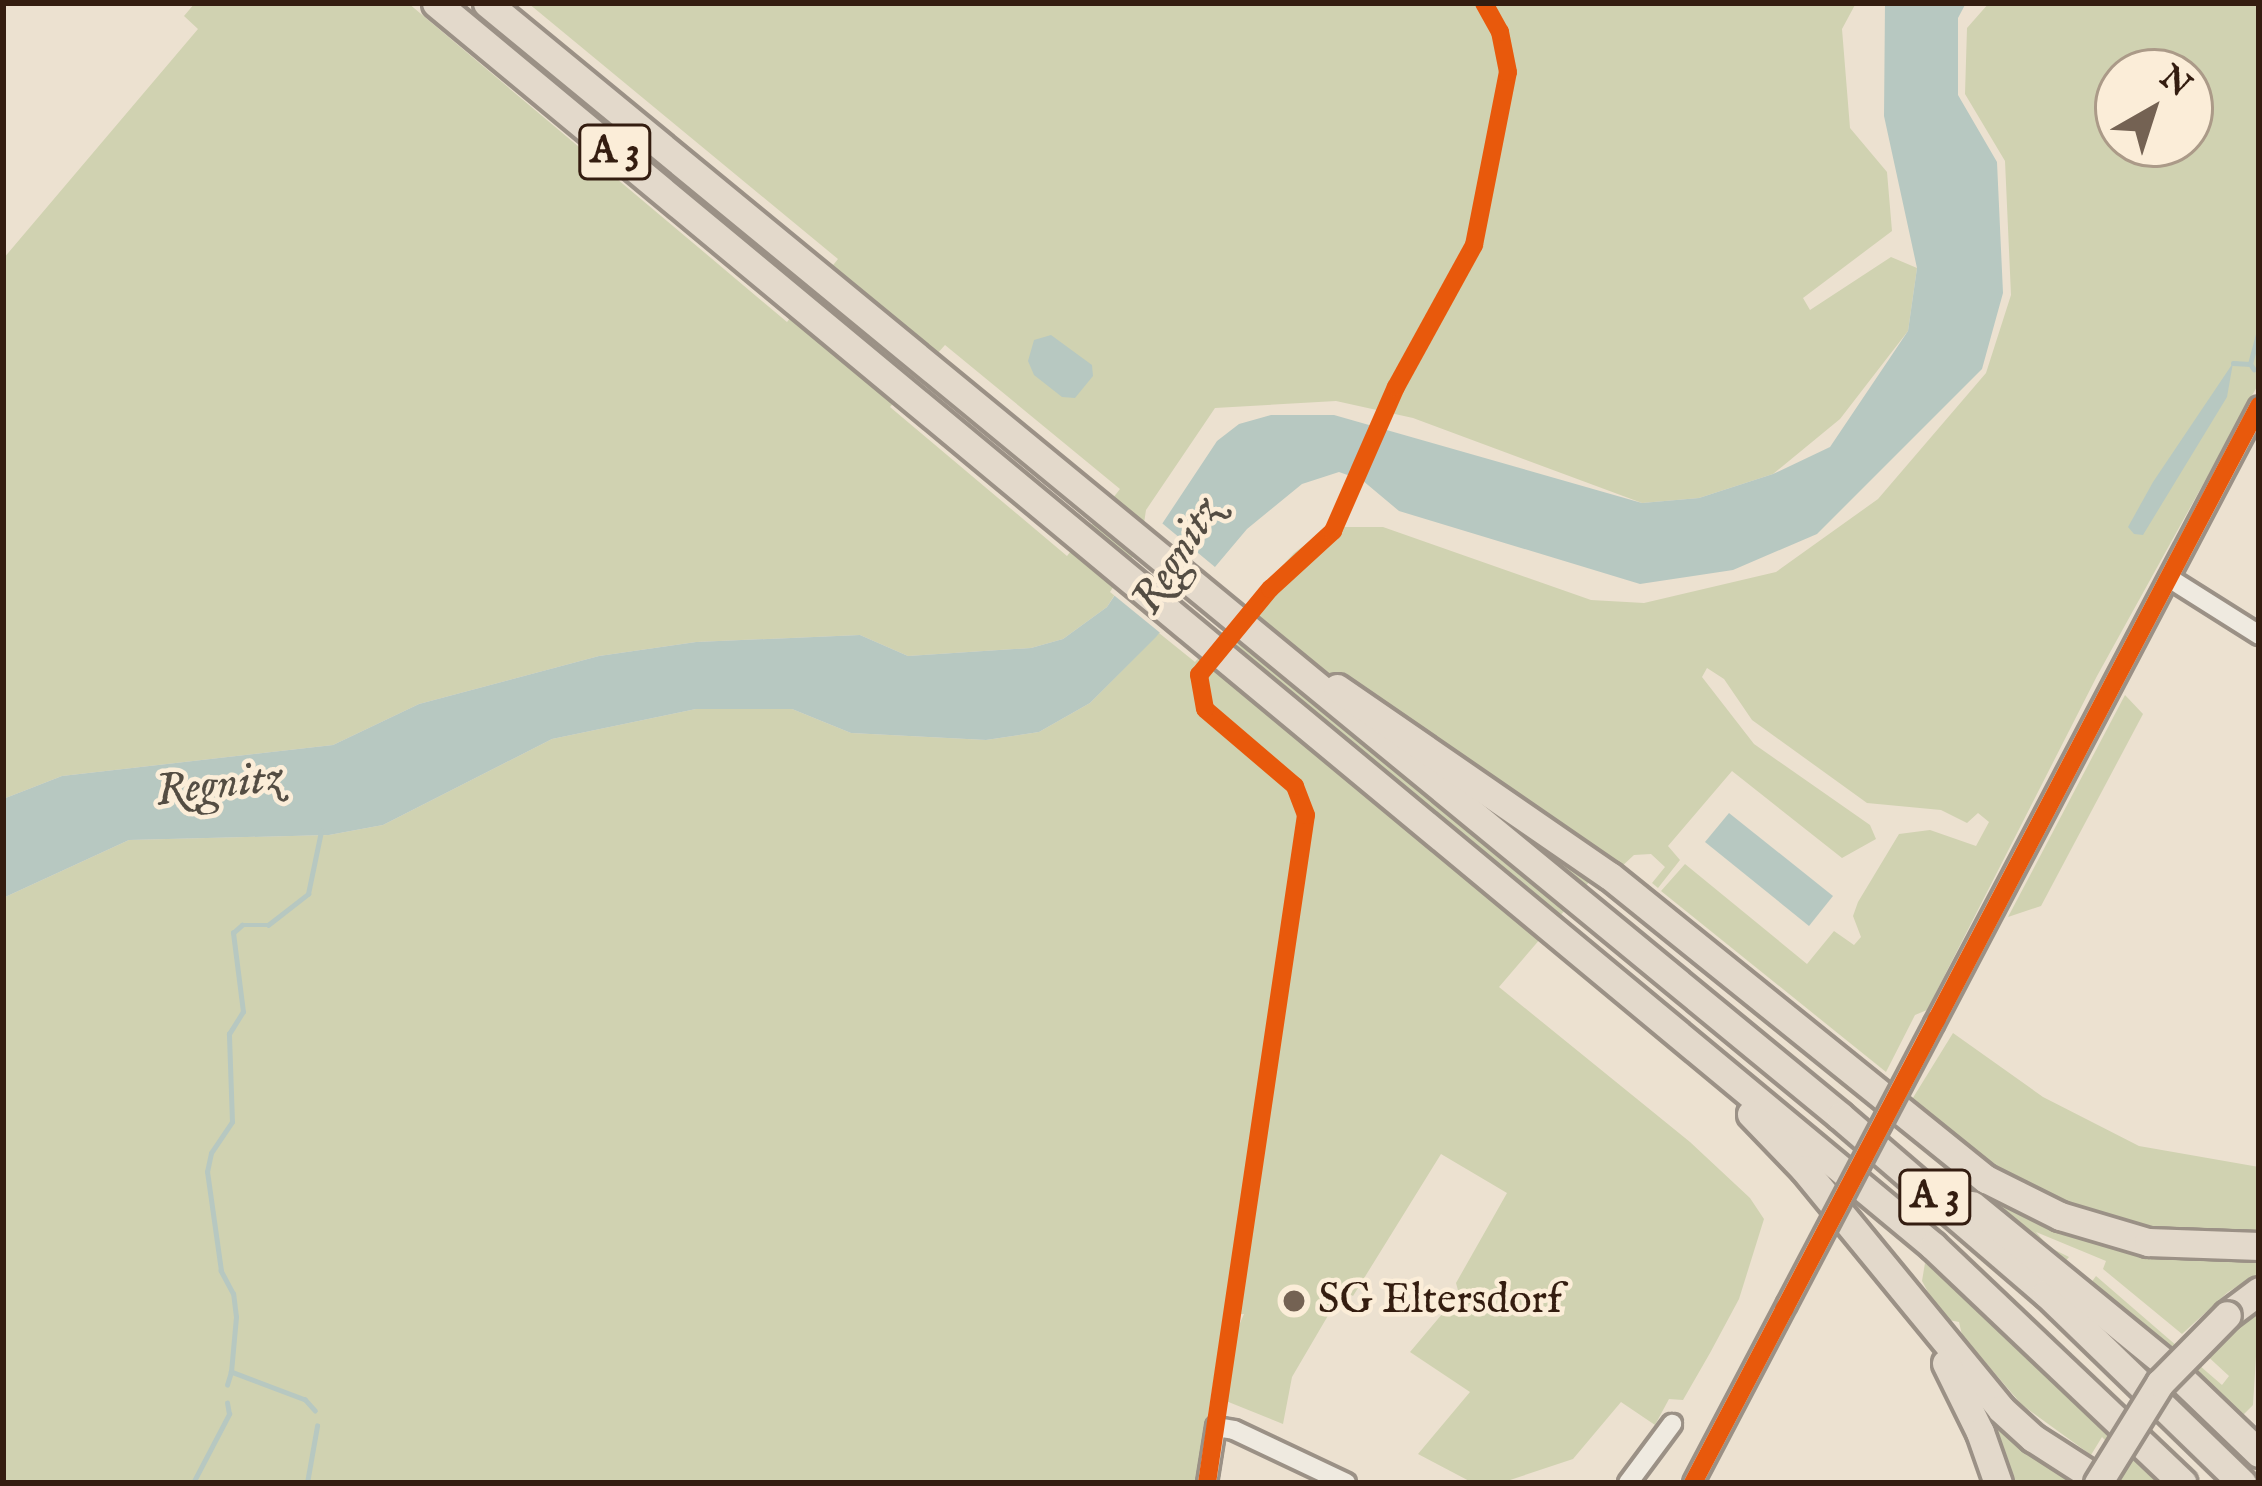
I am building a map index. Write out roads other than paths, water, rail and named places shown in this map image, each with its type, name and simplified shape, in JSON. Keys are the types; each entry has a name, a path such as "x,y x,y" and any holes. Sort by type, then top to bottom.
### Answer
{"highway":[{"name":"A 3","path":"436,3 1933,1246 2183,1483"},
{"name":"A 3","path":"487,3 1264,646 1487,809 1636,897 1938,1145 2026,1202 2148,1243 2259,1246"},
{"path":"1264,646 1325,682 1487,809"},
{"name":"A 3","path":"1487,809 1615,925 2046,1293 2242,1483"},
{"path":"1615,925 1781,1044 2165,1363 2259,1453"},
{"path":"1596,967 1804,1169 2001,1409 2032,1438 2101,1483 2160,1383 2227,1315 2259,1291"},
{"path":"1898,1289 1954,1378 1998,1483"}],"street":[{"path":"1694,1483 2259,406"},
{"path":"2169,578 2259,635"},
{"path":"1628,1483 1672,1424"},
{"path":"1207,1483 1216,1427 1234,1430 1346,1483"}],"water":[{"name":"Regnitz","path":"1885,3 1966,3 1958,18 1958,95 1997,162 2003,293 1982,369 1817,534 1733,570 1640,584 1399,511 1362,480 1339,472 1302,484 1247,529 1156,637 1090,703 1039,732 986,740 851,733 792,709 696,709 552,739 383,825 329,835 129,840 3,898 3,799 62,776 333,745 419,704 599,656 696,642 860,635 908,656 1031,648 1063,639 1107,607 1217,441 1239,424 1271,415 1334,415 1642,503 1699,498 1773,474 1830,447 1908,331 1917,268 1884,116"},
{"path":"1051,335 1092,365 1093,376 1075,398 1062,397 1034,375 1028,361 1034,340"},
{"path":"2233,363 2227,397 2143,535 2134,534 2128,527 2153,482"},
{"path":"1729,813 1833,896 1809,926 1705,842"}],"waterway":[{"path":"2254,370 2250,364 2259,330"},
{"path":"2233,363 2250,364"},
{"path":"315,1411 305,1400 231,1372 236,1317 233,1294 221,1271 207,1172 211,1153 232,1122 229,1034 243,1012 233,933 242,925 268,925 308,894 321,831"},
{"path":"227,1385 231,1372"},
{"path":"193,1483 229,1414 227,1403"},
{"path":"307,1483 317,1426"}],"place":[{"name":"SG Eltersdorf","path":"1294,1301"}]}
